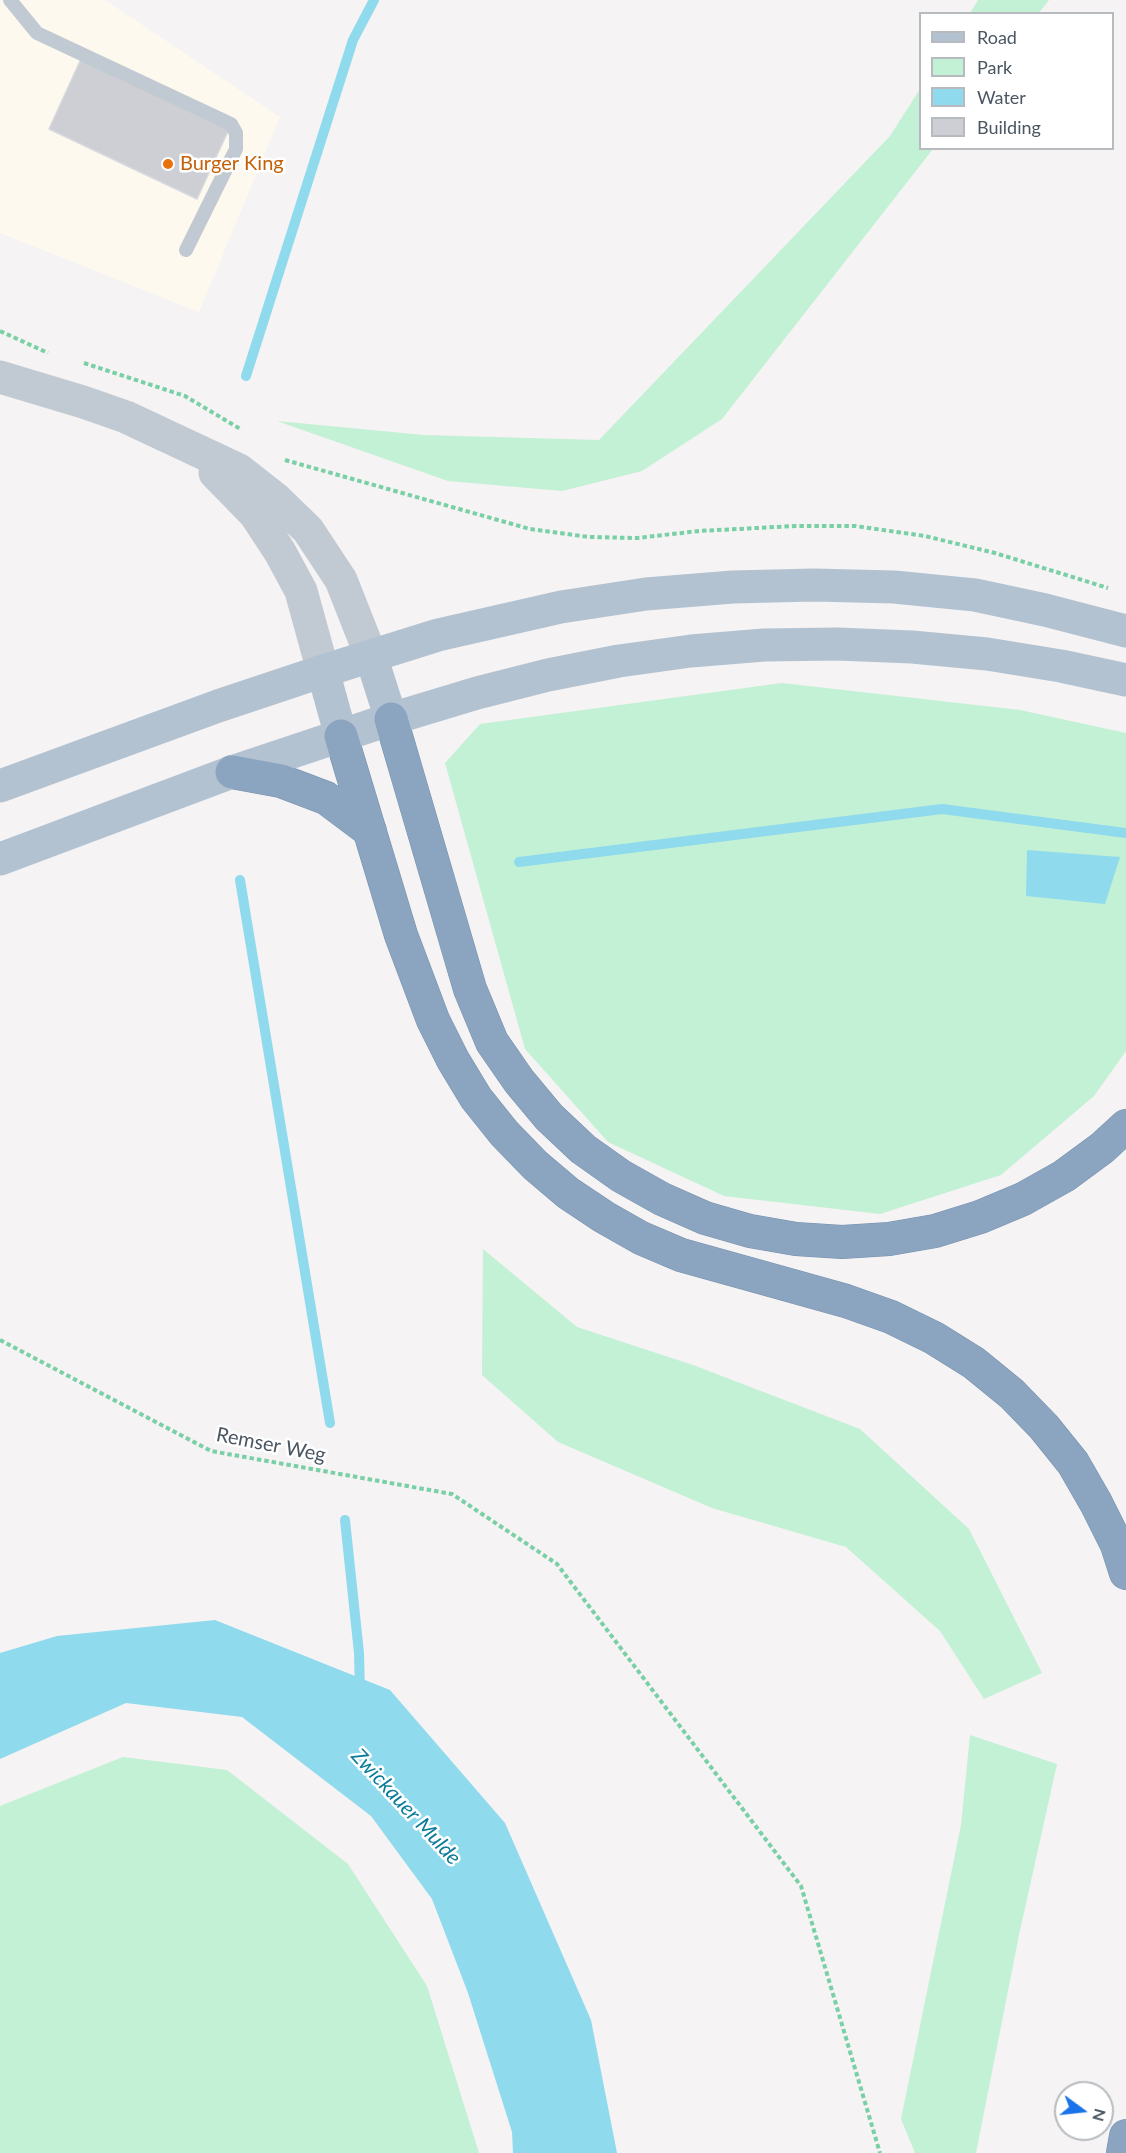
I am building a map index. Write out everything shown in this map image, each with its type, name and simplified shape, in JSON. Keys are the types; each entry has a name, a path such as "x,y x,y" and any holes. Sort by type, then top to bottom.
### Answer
{"highway":[{"path":"390,719 470,989 492,1042 519,1081 583,1149 621,1176 662,1199 705,1218 750,1231 796,1239 842,1242 889,1239 935,1231 980,1217 1023,1199 1064,1176 1126,1126"},
{"path":"341,736 401,935 433,1020 476,1098 504,1133 535,1165 577,1199 641,1238 691,1259 846,1301 891,1317 934,1338 974,1363 1011,1394 1044,1427 1073,1463 1096,1503 1116,1545 1126,1573"},
{"path":"232,772 281,781 326,798 370,831"},
{"path":"1123,2153 1126,2136"}],"main road":[{"path":"0,786 207,710 438,635 561,607 646,594 733,587 837,585 894,587 975,595 1126,631"},
{"path":"0,859 232,772 390,719 477,693 548,675 609,663 691,651 764,645 837,644 955,651 1061,666 1126,680"},
{"path":"371,656 390,719"},
{"path":"323,671 341,736"}],"street":[{"path":"0,377 126,417 239,470 276,499 308,530 341,580 371,656"},
{"path":"190,449 255,514 280,552 301,591 323,671"}],"lane":[{"path":"10,0 37,33 231,123 236,133 236,149 186,250"}],"path":[{"path":"0,331 59,356"},
{"path":"80,362 185,396 246,434"},
{"path":"278,455 286,460 312,468 530,529 589,537 636,538 699,531 795,526 855,526 924,536 995,553 1114,590"},
{"name":"Remser Weg","path":"0,1340 211,1451 452,1494 556,1564 801,1886 880,2153"}],"shaded area":[{"path":"0,0 105,0 280,117 199,312 0,233"}],"green space":[{"path":"978,0 1049,0 1040,12 971,12"},
{"path":"919,91 919,150 932,150 722,419 642,471 562,491 448,481 277,421 424,435 599,440 890,136"},
{"path":"782,683 1020,710 1126,733 1126,1051 1094,1096 1001,1175 880,1214 724,1196 608,1142 525,1049 445,763 480,724"},
{"path":"483,1249 577,1327 693,1365 860,1429 969,1529 1042,1673 984,1699 940,1631 846,1547 712,1508 558,1442 482,1375"},
{"path":"970,1735 1057,1764 1019,1935 976,2153 915,2153 901,2119 961,1825"},
{"path":"123,1757 227,1770 348,1864 427,1986 479,2153 0,2153 0,1806"}],"water":[{"path":"1027,850 1120,857 1105,904 1026,896"},
{"name":"Zwickauer Mulde","path":"215,1620 390,1690 505,1823 591,2020 617,2153 513,2153 512,2132 468,1993 432,1899 371,1816 242,1717 126,1703 0,1759 0,1653 57,1636"}],"building":[{"name":"Burger King","path":"81,59 229,129 197,199 49,129"}],"waterway":[{"path":"246,376 353,40 374,0"},
{"path":"519,862 942,809 1126,833"},
{"path":"240,880 330,1423"},
{"path":"345,1520 359,1653 360,1692"}],"place":[{"name":"Burger King","path":"168,164"}]}
